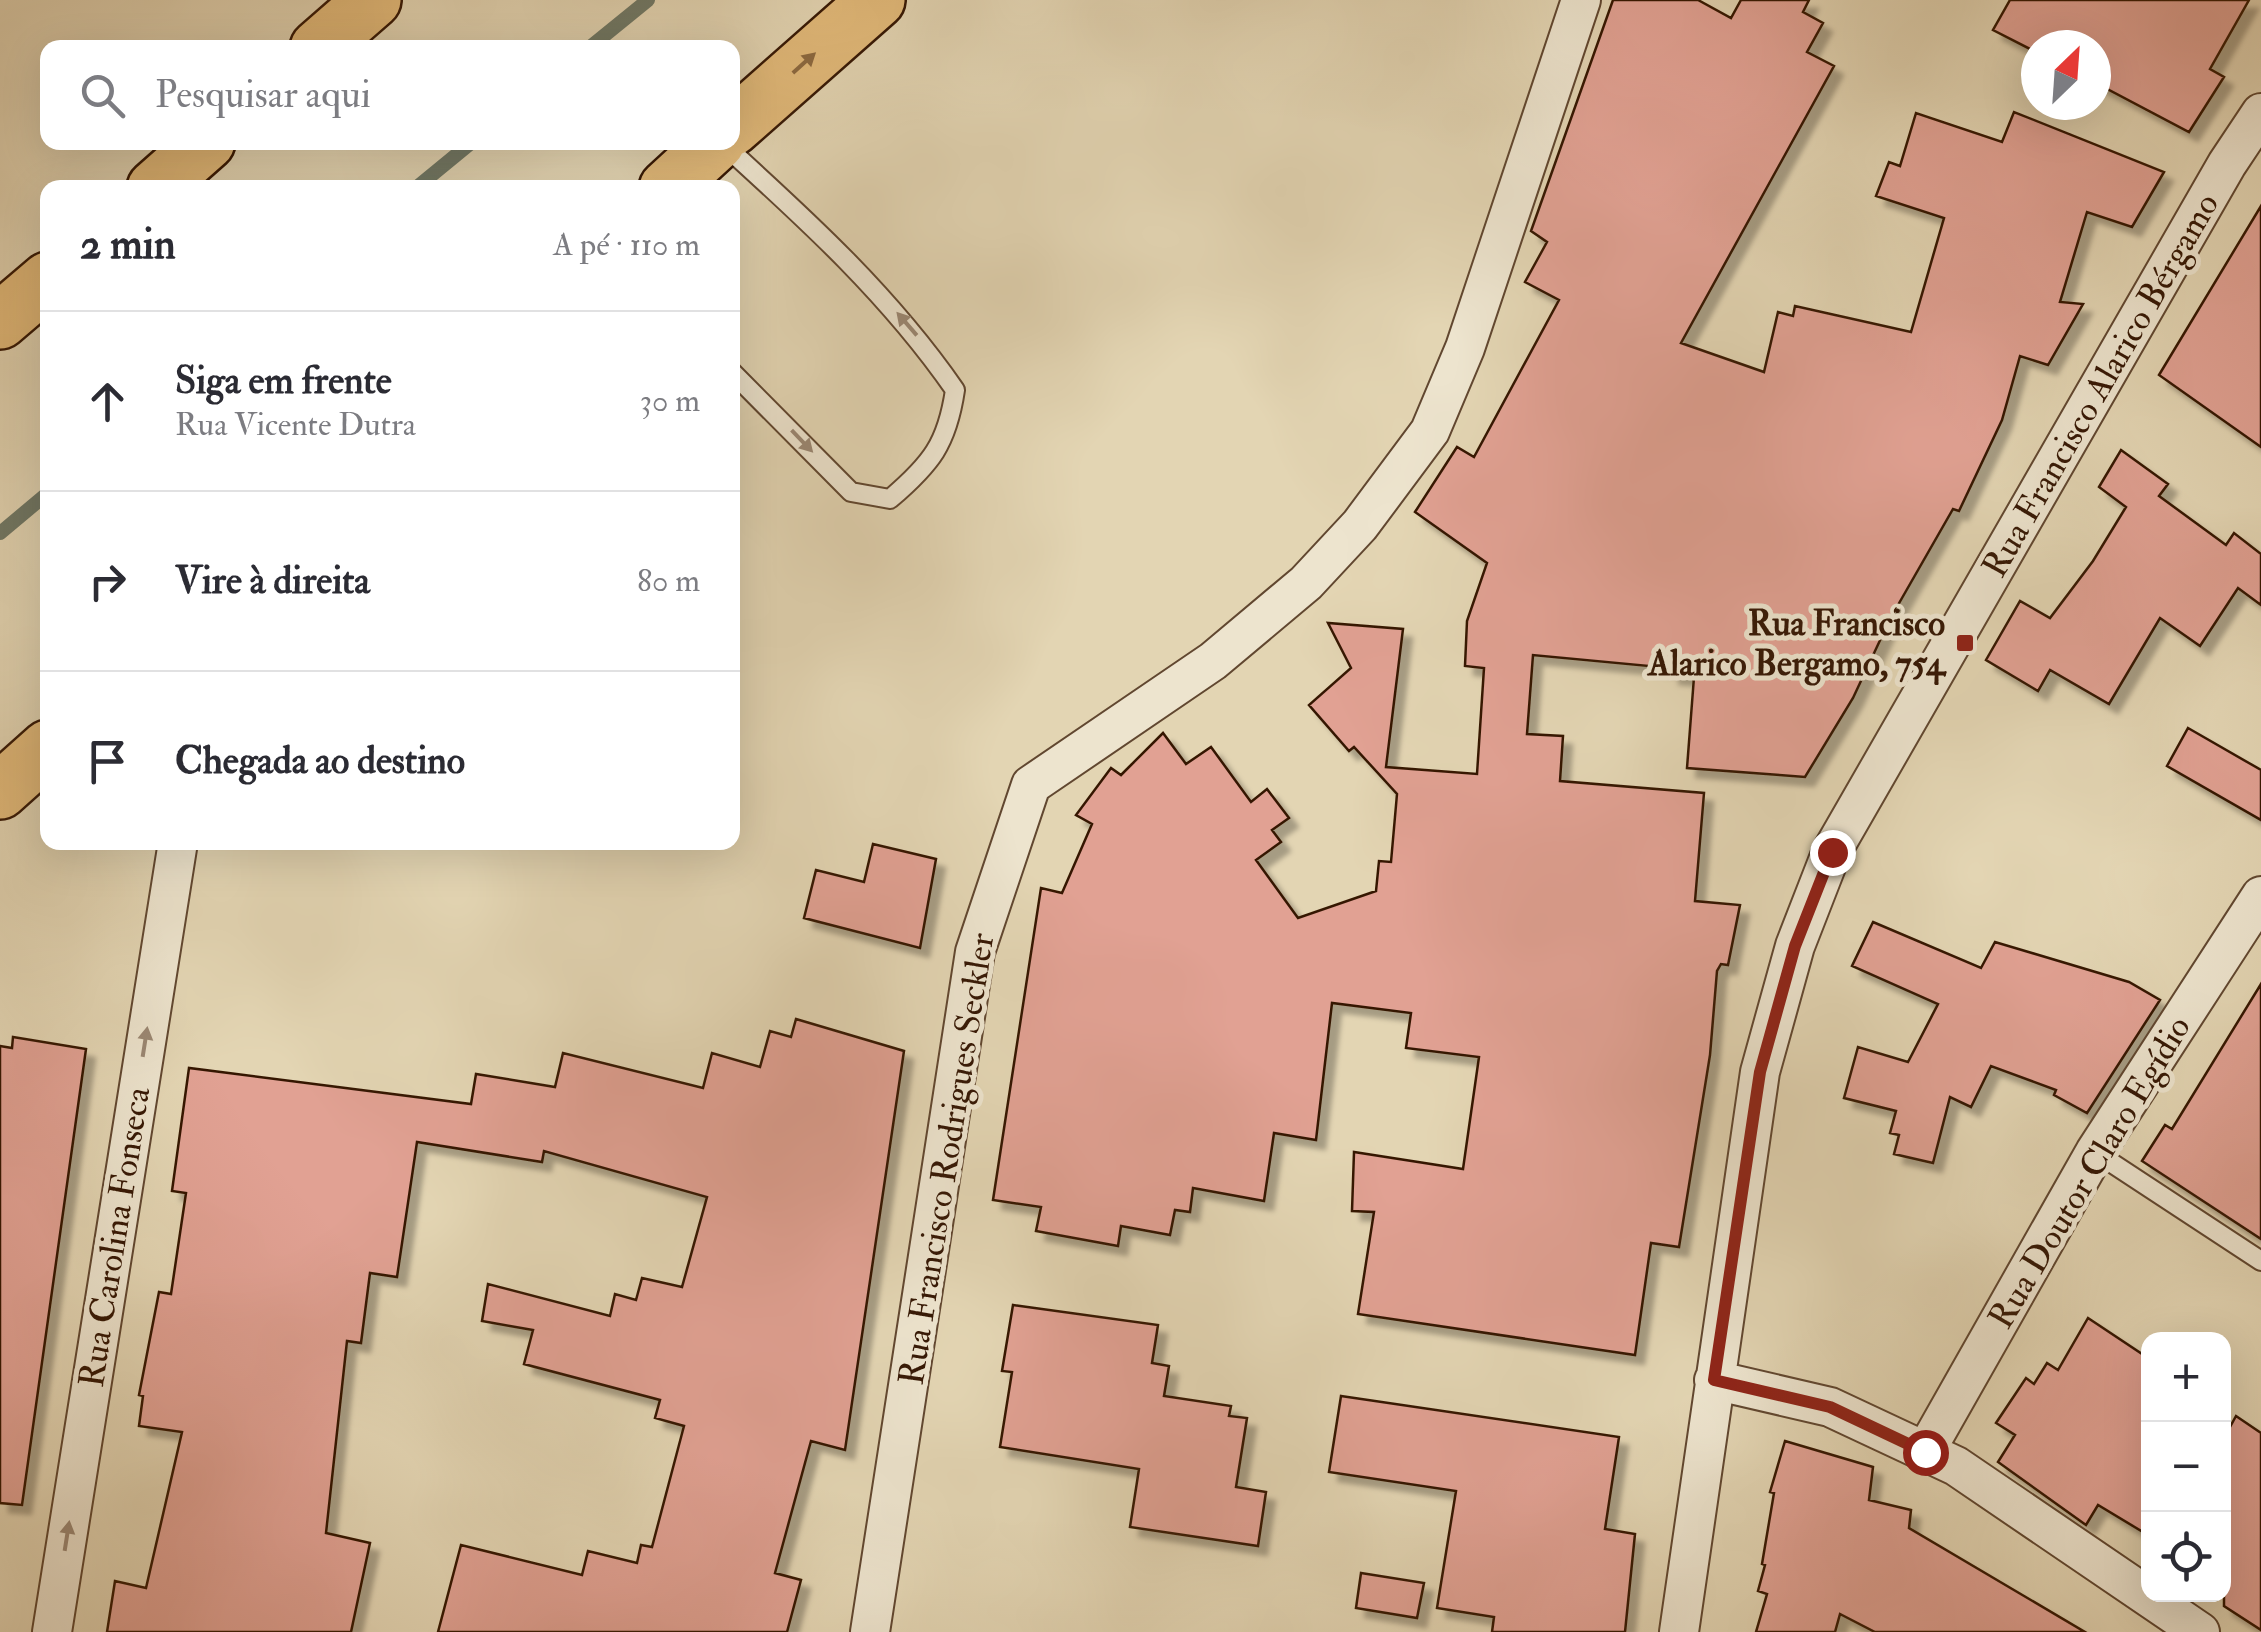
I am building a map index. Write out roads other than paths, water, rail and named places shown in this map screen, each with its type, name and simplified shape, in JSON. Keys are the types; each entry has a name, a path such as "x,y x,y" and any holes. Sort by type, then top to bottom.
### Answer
{"highway":[{"path":"327,40 373,0"},
{"path":"740,121 877,0"},
{"path":"164,180 199,150"},
{"path":"676,180 710,150"},
{"path":"0,321 40,287"},
{"path":"0,791 40,755"}],"street":[{"name":"Rua Francisco Rodrigues Seckler","path":"870,1632 976,952 1030,785 1213,661 1306,583 1360,525 1430,431 1466,348 1582,0"},
{"name":"Rua Francisco Alarico Bérgamo","path":"1679,1632 1760,1072 1795,946 1832,852 2227,164 2261,114"},
{"name":"Rua Carolina Fonseca","path":"52,1632 177,850"},
{"name":"Rua Doutor Claro Egídio","path":"1925,1452 2095,1152 2261,896"},
{"path":"1714,1380 1830,1407 1956,1466 2200,1632"}],"lane":[{"path":"728,150 822,234 913,330 955,390 950,421 930,465 890,498 851,492 740,380"},
{"path":"2095,1152 2261,1262"}],"waterway":[{"path":"599,40 648,0"},
{"path":"426,180 462,150"},
{"path":"0,533 40,500"}],"place":[{"name":"Rua Francisco Alarico Bergamo, 754","path":"1965,643"}]}
